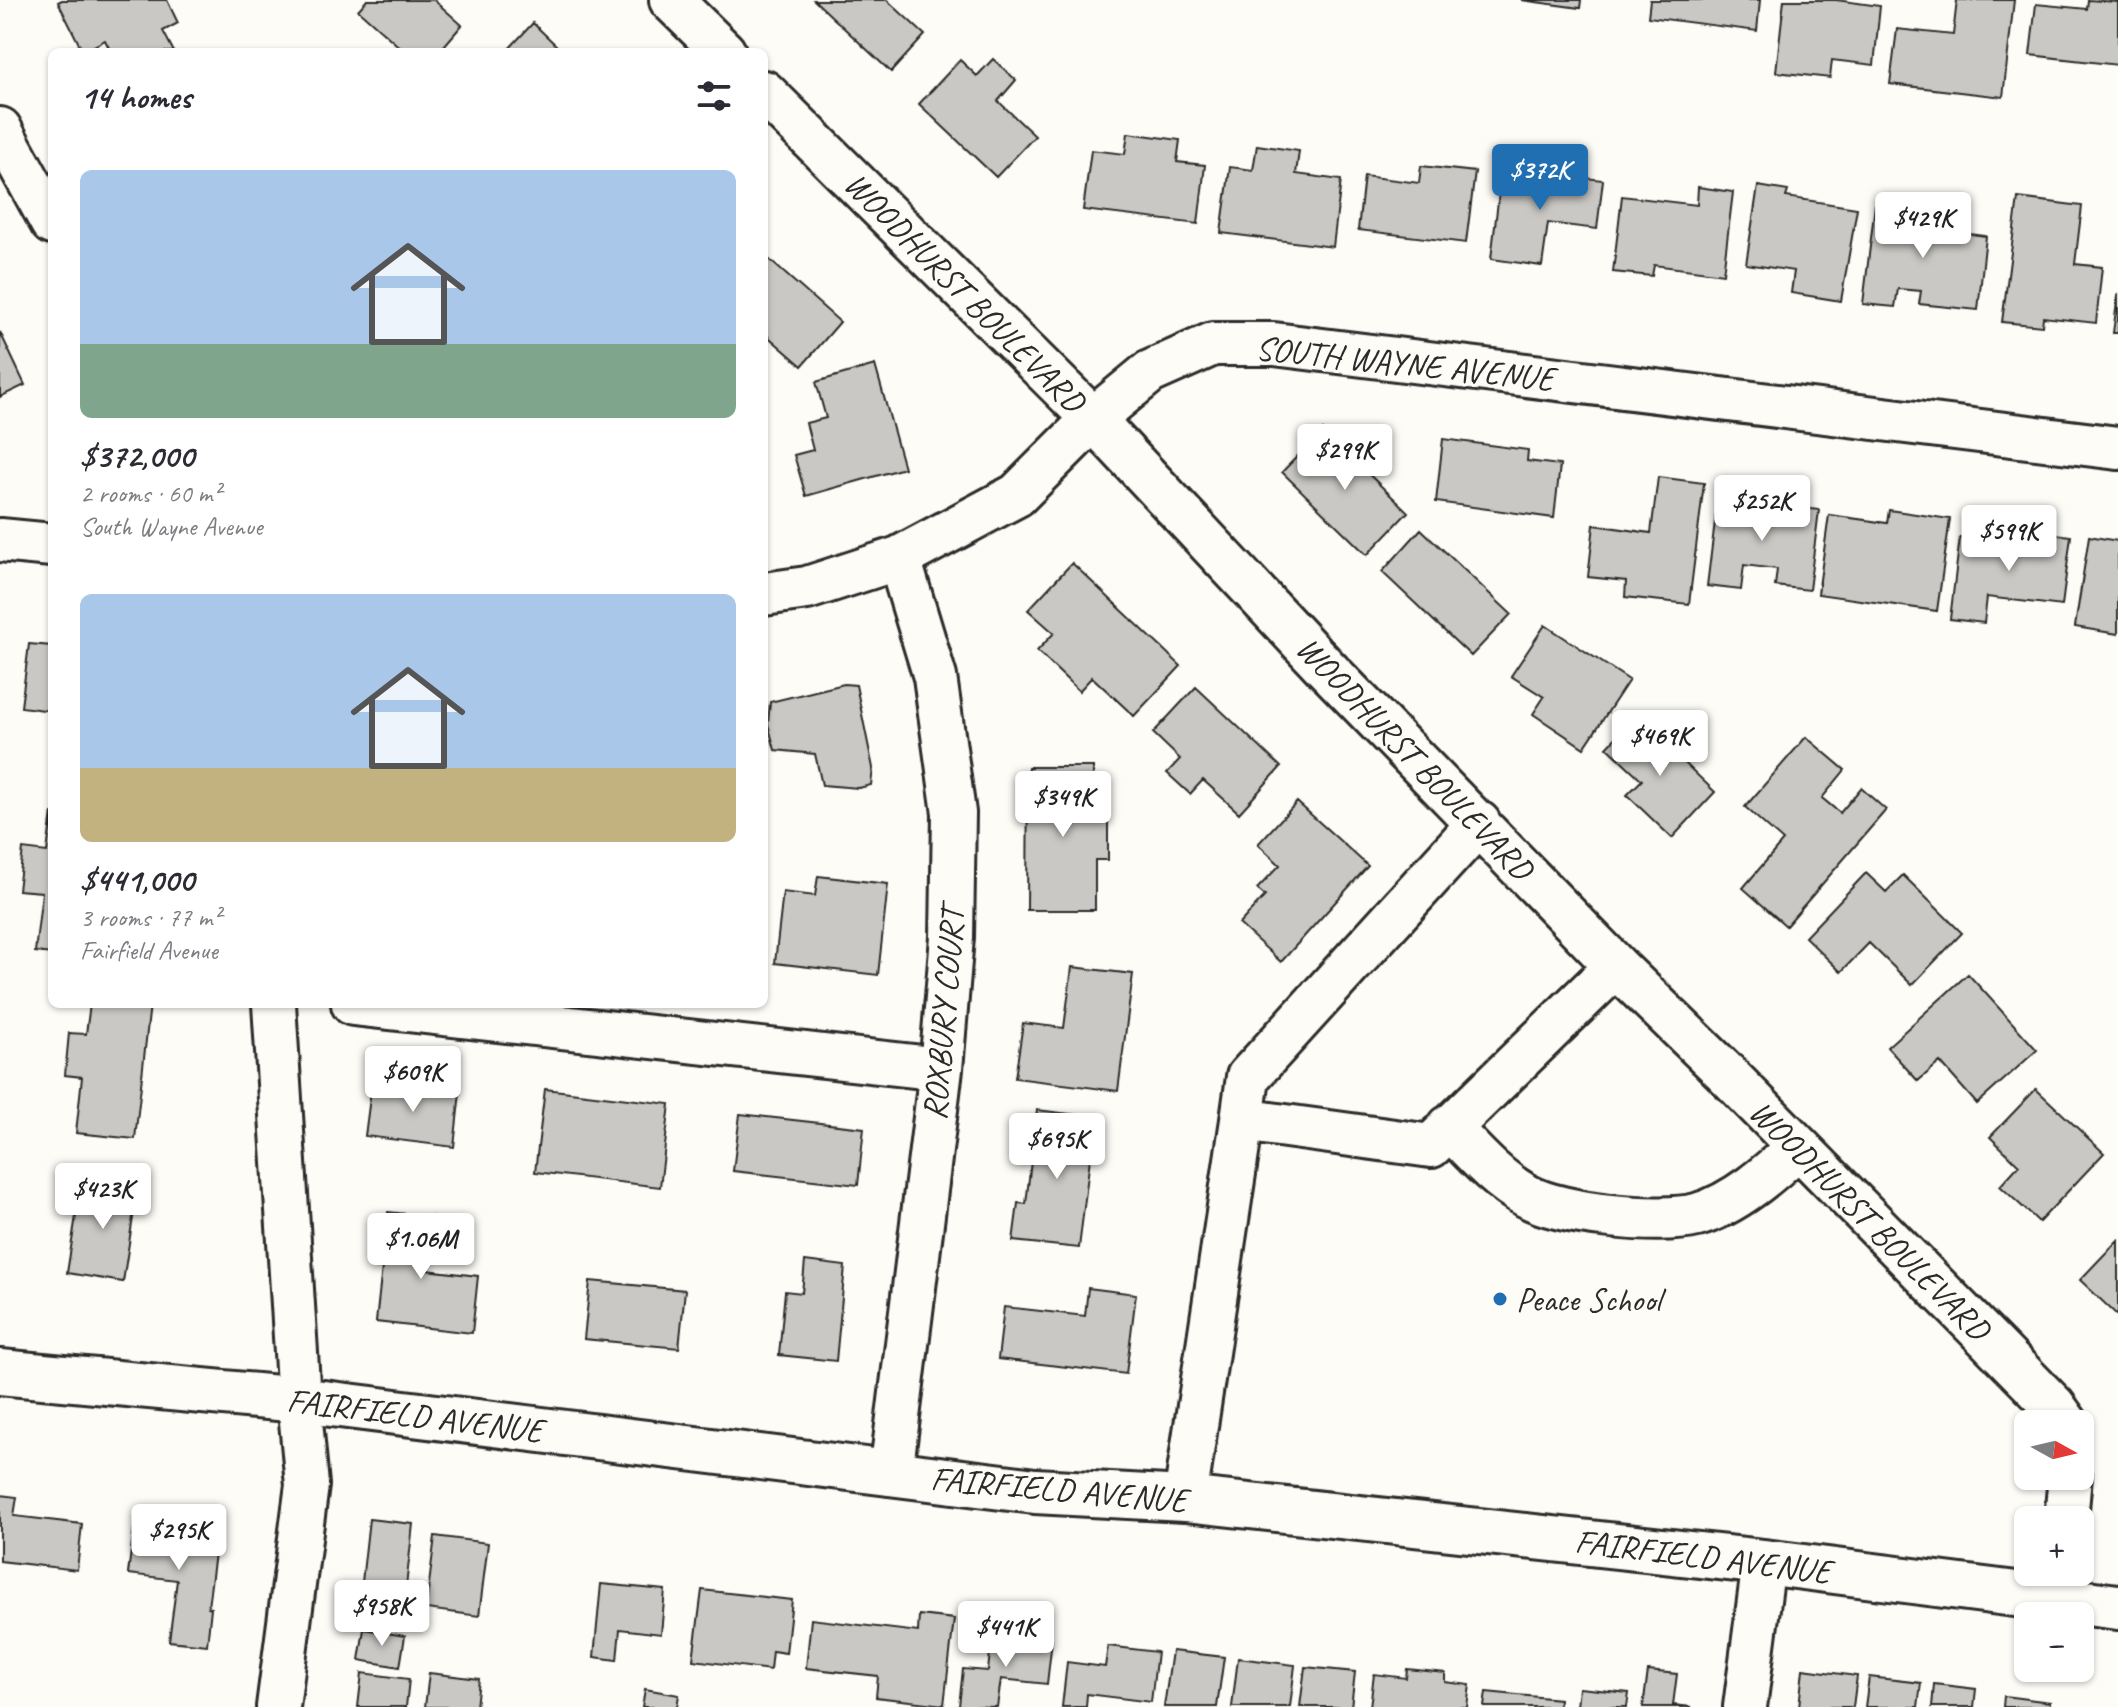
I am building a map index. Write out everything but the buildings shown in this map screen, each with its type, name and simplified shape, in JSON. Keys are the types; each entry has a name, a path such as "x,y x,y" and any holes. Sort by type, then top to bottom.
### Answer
{"main road":[{"name":"FAIRFIELD AVENUE","path":"0,1372 299,1400 1035,1491 1185,1499 1764,1562 2014,1582"},
{"name":"FAIRFIELD AVENUE","path":"2060,1586 2118,1607"}],"street":[{"path":"671,0 720,48"},
{"name":"WOODHURST BOULEVARD","path":"768,96 1093,419 1324,666 1616,966 2057,1410"},
{"path":"0,129 48,216"},
{"name":"SOUTH WAYNE AVENUE","path":"768,593 807,588 899,558 1017,495 1093,419 1150,372 1213,344 1274,344 2118,448"},
{"path":"0,540 48,545"},
{"name":"ROXBURY COURT","path":"891,1474 941,1069 952,937 954,813 935,677 899,558"},
{"path":"1185,1499 1248,1077 1479,823"},
{"path":"1242,1120 1431,1146 1616,966"},
{"path":"274,1008 307,1485 278,1707"},
{"path":"389,1008 941,1069"},
{"path":"1449,1127 1491,1170 1528,1197 1573,1212 1637,1218 1696,1215 1730,1199 1771,1172 1798,1147"},
{"path":"1745,1707 1764,1562"}],"place":[{"name":"Peace School","path":"1500,1299"}]}
